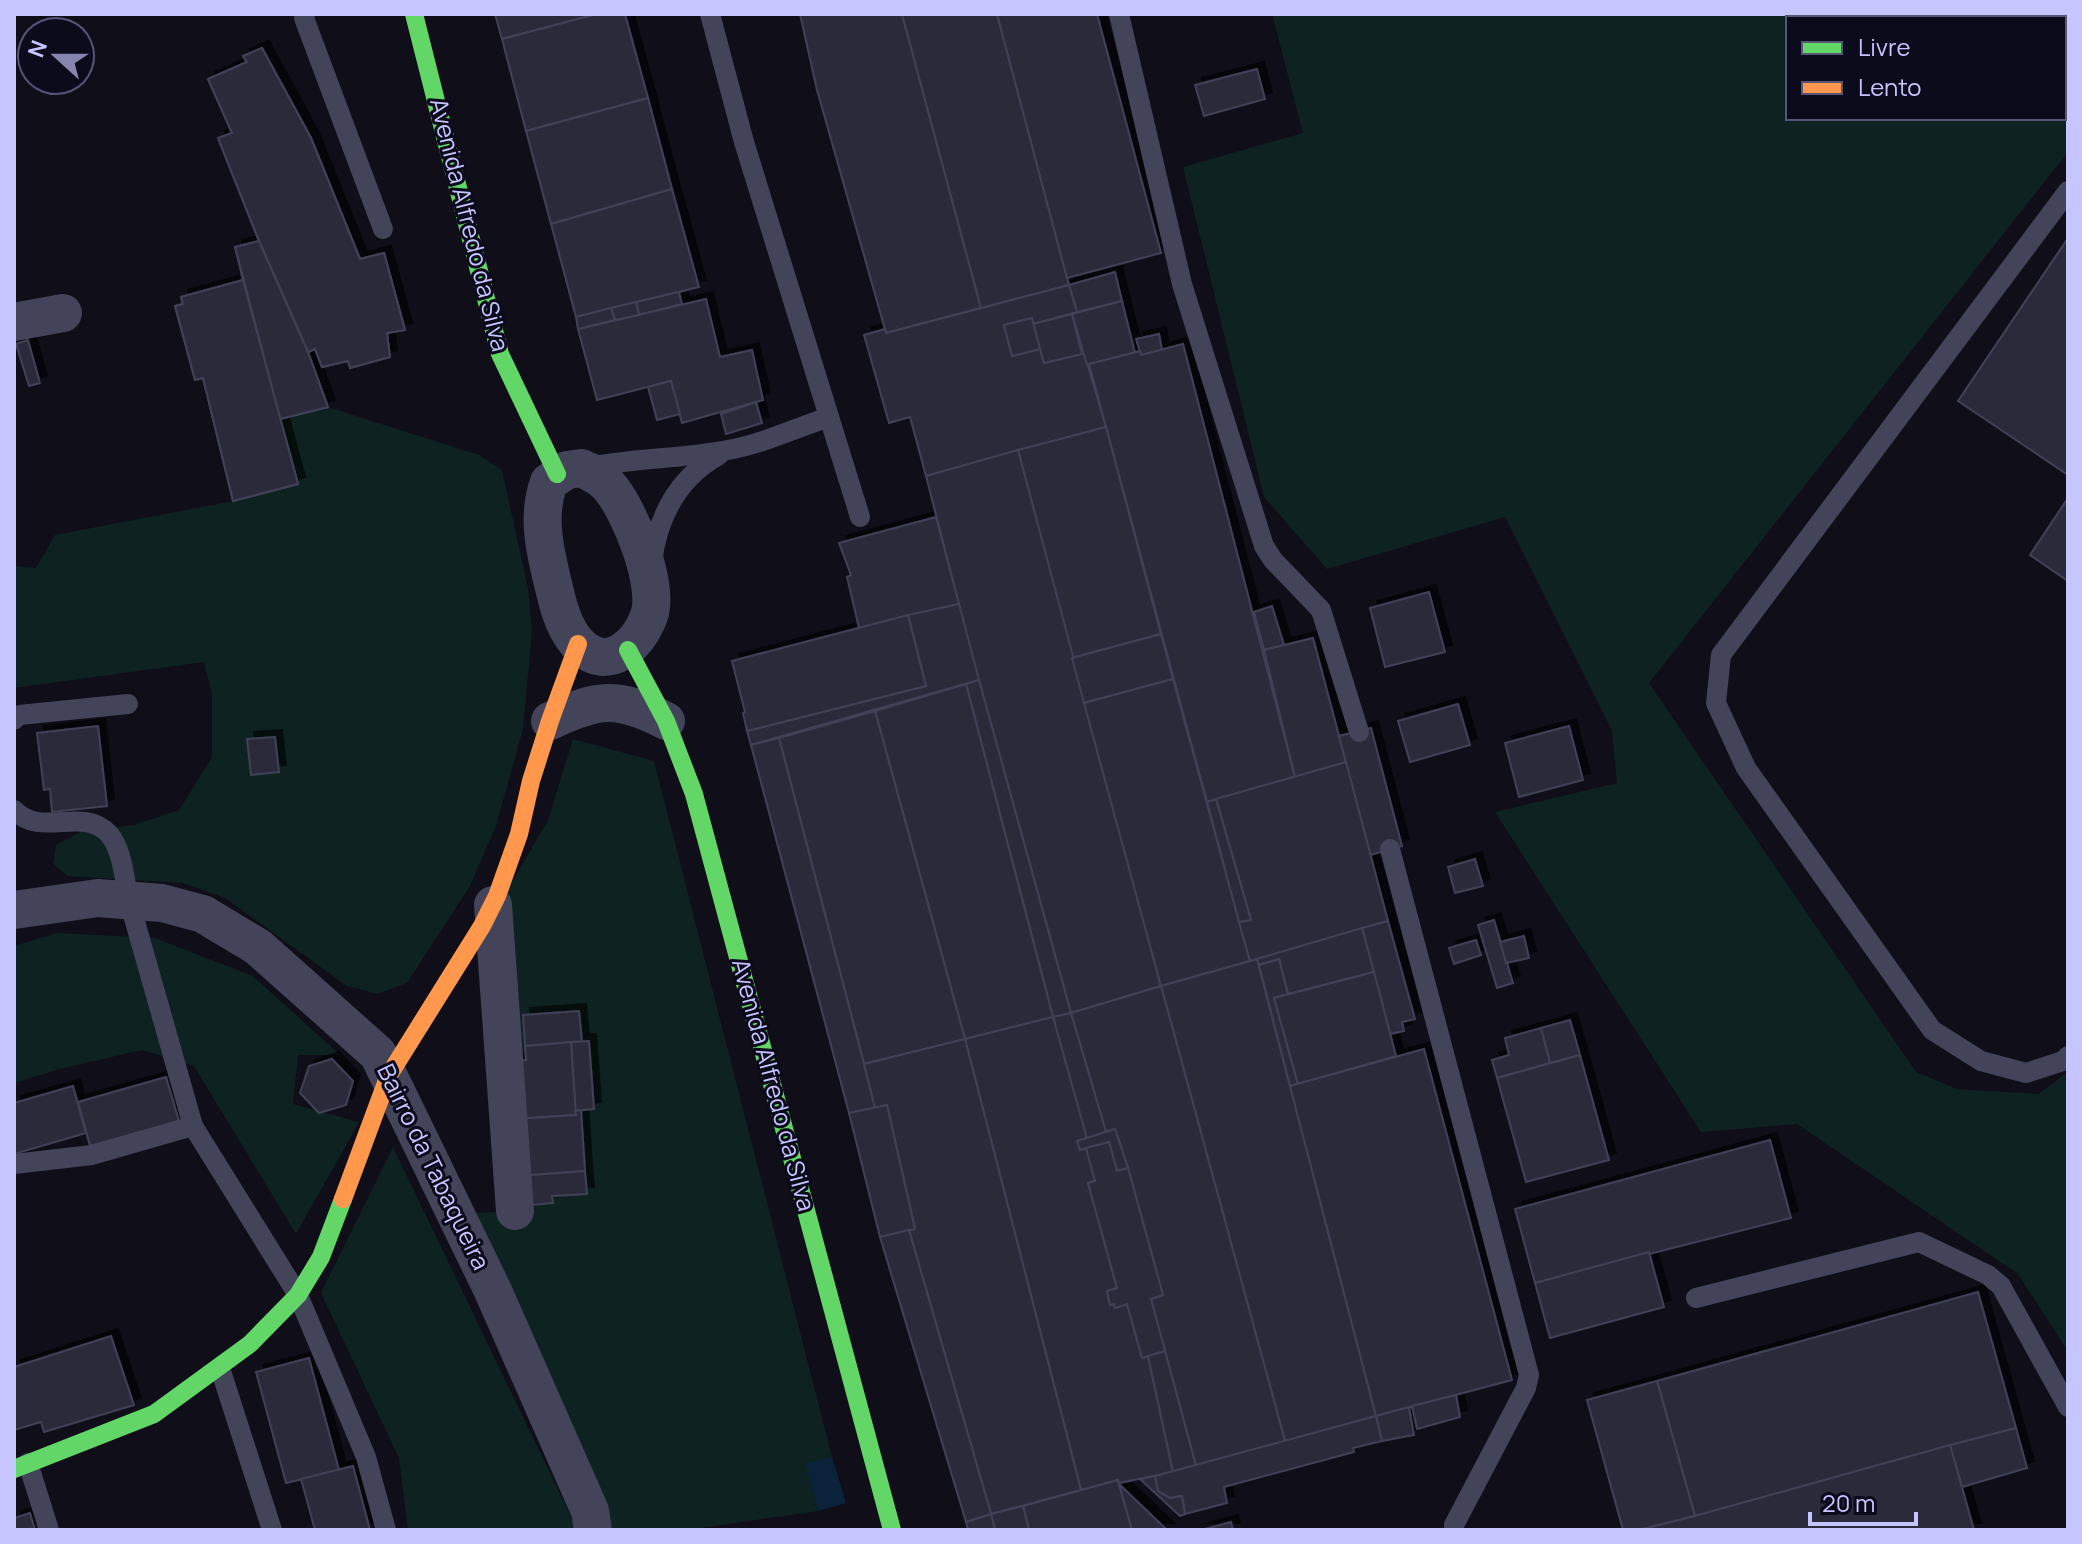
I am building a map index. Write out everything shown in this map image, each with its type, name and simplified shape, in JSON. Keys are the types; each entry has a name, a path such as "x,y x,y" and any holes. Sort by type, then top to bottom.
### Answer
{"street":[{"name":"Avenida Alfredo da Silva","path":"414,14 500,354 569,471 595,474 608,485 621,503 637,538 650,586 650,613 628,650 666,721 694,794 892,1530"},
{"path":"14,322 63,313"},
{"path":"569,471 549,482 541,515 543,538 561,613 578,644 589,652 602,657 628,650"},
{"path":"21,1466 154,1414 250,1344 298,1295 321,1257 389,1075 493,905 519,834 531,781 550,721 578,644"},
{"path":"550,721 583,705 601,702 644,710 666,721"},
{"name":"Bairro da Tabaqueira","path":"14,910 98,898 162,903 203,914 258,947 378,1054 493,1291 590,1511 593,1530"},
{"path":"493,905 515,1211"}],"lane":[{"path":"305,14 383,229"},
{"path":"710,14 744,142 860,517"},
{"path":"1119,14 1182,284 1264,546 1273,560 1321,610 1359,732"},
{"path":"2068,191 1721,655 1716,703 1746,768 1932,1030 1981,1061 2026,1073 2063,1061 2068,1056"},
{"path":"569,471 624,459 644,461 726,451 829,417"},
{"path":"650,586 654,544 675,495 687,476 726,451"},
{"path":"14,720 19,715 128,704"},
{"path":"14,810 24,821 45,824 84,821 100,826 111,836 118,851 193,1126 298,1295 366,1457 386,1530"},
{"path":"1390,849 1529,1375 1526,1388 1454,1530"},
{"path":"14,1164 92,1155 193,1126"},
{"path":"1696,1298 1919,1242 1988,1275 2001,1286 2068,1407"},
{"path":"220,1368 272,1530"},
{"path":"21,1466 49,1530"}],"green space":[{"path":"1272,14 2068,14 2068,152 1649,683 1916,1072 1957,1089 2038,1094 2068,1072 2068,1351 2018,1274 1797,1124 1701,1132 1495,812 1617,783 1612,731 1505,517 1327,569 1264,497 1183,167 1303,133"},
{"path":"328,407 479,455 502,470 528,588 532,631 523,729 496,826 470,886 407,983 378,994 347,986 225,898 183,883 67,876 53,864 56,845 83,831 134,825 179,810 212,757 212,694 204,662 14,688 14,566 36,568 55,535 233,501 298,484 280,419"},
{"path":"573,739 654,761 832,1457 806,1464 818,1511 687,1530 613,1530 455,1214 515,1211 499,905 548,820"},
{"path":"57,933 155,938 253,976 340,1055 298,1055 293,1104 359,1122 296,1234 194,1066 142,1050 14,1083 14,946"},
{"path":"393,1147 576,1530 408,1530 399,1458 321,1293"}],"water":[{"path":"832,1457 846,1503 818,1511 805,1463"}],"building":[{"path":"495,14 597,14 502,39"},
{"path":"597,14 625,14 648,98 526,131 502,39"},
{"path":"800,14 902,14 981,308 886,333 817,90"},
{"path":"902,14 997,14 1069,285 981,308"},
{"path":"997,14 1097,14 1161,253 1067,278"},
{"path":"262,48 311,138 360,259 384,253 405,330 387,333 390,357 350,368 348,361 322,367 315,349 308,352 328,407 280,419 298,484 233,501 203,378 195,380 175,306 183,304 181,297 243,280 235,247 259,241 218,138 232,133 208,79 247,62 243,56"},
{"path":"262,48 311,138 360,259 384,253 405,330 387,333 390,357 350,368 348,361 322,367 315,349 308,352 259,241 218,138 232,133 208,79 247,62 243,56"},
{"path":"1257,69 1265,99 1204,116 1195,85"},
{"path":"648,98 672,189 551,224 526,131"},
{"path":"672,189 699,287 576,317 551,224"},
{"path":"2068,238 2068,475 1958,401"},
{"path":"259,241 308,352 328,407 280,419 235,247"},
{"path":"1115,272 1122,301 1077,312 1069,285"},
{"path":"243,280 298,484 233,501 203,378 195,380 175,306 183,304 181,297"},
{"path":"1069,285 1077,312 1033,324 1032,318 1004,325 1012,356 1040,349 1044,363 1084,353 1106,427 926,476 910,417 889,423 864,335 885,329 886,333"},
{"path":"679,292 682,304 639,315 636,302"},
{"path":"706,299 720,357 752,350 763,400 682,423 671,381 597,400 578,329"},
{"path":"1122,301 1135,353 1087,365 1072,314"},
{"path":"636,302 639,315 615,320 611,308"},
{"path":"611,308 615,320 578,329 576,317"},
{"path":"1072,314 1082,354 1044,363 1033,324"},
{"path":"1032,318 1040,349 1012,356 1004,325"},
{"path":"1159,334 1162,350 1141,355 1136,339"},
{"path":"28,340 40,383 29,386 16,344"},
{"path":"1183,344 1295,777 1207,802 1089,364"},
{"path":"671,381 680,414 657,420 648,387"},
{"path":"756,402 762,423 726,434 721,414"},
{"path":"1106,427 1161,634 1072,658 1018,450"},
{"path":"1018,450 1161,986 1071,1013 971,652 926,476"},
{"path":"2068,498 2068,581 2030,555"},
{"path":"936,517 959,604 859,628 847,577 851,575 839,543"},
{"path":"1429,592 1445,652 1385,667 1370,608"},
{"path":"959,604 979,680 751,745 747,731 926,686 908,615"},
{"path":"1272,606 1284,645 1264,650 1254,612"},
{"path":"908,615 926,686 747,731 732,661"},
{"path":"1161,634 1173,679 1084,703 1072,658"},
{"path":"1313,638 1346,762 1295,777 1264,650"},
{"path":"1173,679 1250,961 1161,986 1084,703"},
{"path":"979,680 1071,1013 1053,1017 966,684"},
{"path":"966,684 1053,1017 965,1039 875,711"},
{"path":"1458,704 1470,745 1410,762 1398,721"},
{"path":"875,711 965,1039 864,1064 779,738"},
{"path":"98,726 107,806 52,812 50,789 44,790 37,733"},
{"path":"1569,726 1583,780 1519,797 1505,743"},
{"path":"1371,728 1402,846 1370,855 1339,736"},
{"path":"275,737 279,772 251,775 247,739"},
{"path":"779,738 875,1108 849,1113 751,745"},
{"path":"1346,762 1388,921 1250,961 1239,922 1251,920 1216,799"},
{"path":"1216,799 1251,920 1239,922 1207,802"},
{"path":"1475,859 1483,886 1455,893 1448,867"},
{"path":"1494,920 1513,983 1497,988 1478,925"},
{"path":"1388,921 1415,1019 1402,1022 1404,1031 1390,1034 1362,928"},
{"path":"1362,928 1374,972 1288,994 1279,959 1259,965 1257,959"},
{"path":"1524,936 1529,958 1506,963 1500,942"},
{"path":"1476,940 1481,955 1454,964 1449,948"},
{"path":"1257,959 1376,1416 1285,1441 1161,986"},
{"path":"1279,959 1288,994 1274,998 1298,1084 1290,1086 1259,965"},
{"path":"1374,972 1396,1056 1298,1084 1274,998"},
{"path":"1161,986 1285,1441 1196,1466 1151,1299 1163,1295 1128,1168 1115,1129 1106,1132 1071,1013"},
{"path":"579,1011 582,1042 525,1046 523,1015"},
{"path":"1071,1013 1106,1132 1086,1139 1053,1017"},
{"path":"1053,1017 1086,1135 1086,1139 1077,1141 1080,1150 1086,1148 1095,1181 1088,1183 1117,1288 1107,1291 1110,1305 1114,1304 1115,1308 1127,1304 1142,1358 1148,1356 1173,1472 1119,1483 1118,1480 1081,1490 965,1039"},
{"path":"1570,1020 1580,1055 1550,1063 1541,1028"},
{"path":"1541,1028 1550,1063 1497,1078 1492,1060 1509,1055 1505,1038"},
{"path":"965,1039 1081,1490 991,1514 909,1230 915,1229 887,1105 875,1108 864,1064"},
{"path":"589,1041 594,1109 575,1111 571,1042"},
{"path":"571,1042 576,1115 512,1119 508,1061 526,1060 525,1046"},
{"path":"1424,1049 1512,1380 1376,1416 1290,1086"},
{"path":"1580,1055 1609,1160 1526,1182 1497,1078"},
{"path":"332,1059 353,1081 346,1105 319,1113 300,1093 309,1066"},
{"path":"166,1077 179,1121 90,1146 78,1102"},
{"path":"73,1086 86,1133 14,1154 14,1103"},
{"path":"887,1105 915,1229 880,1237 849,1113"},
{"path":"581,1110 585,1171 518,1176 514,1119 576,1115 575,1111"},
{"path":"1115,1129 1128,1168 1117,1171 1109,1142 1080,1150 1077,1141"},
{"path":"1770,1140 1791,1218 1535,1283 1515,1209"},
{"path":"1109,1142 1117,1171 1128,1168 1163,1295 1151,1299 1165,1351 1142,1358 1127,1304 1115,1308 1114,1304 1110,1305 1107,1291 1117,1288 1088,1183 1095,1181 1086,1148"},
{"path":"585,1171 587,1194 552,1196 553,1203 520,1206 518,1176"},
{"path":"909,1230 991,1514 966,1522 880,1237"},
{"path":"1649,1252 1664,1307 1550,1338 1535,1283"},
{"path":"1978,1292 2016,1428 1695,1516 1657,1381"},
{"path":"111,1336 134,1405 44,1432 41,1422 14,1430 14,1367"},
{"path":"1165,1351 1196,1466 1173,1472 1148,1356"},
{"path":"309,1358 339,1470 286,1483 256,1372"},
{"path":"1657,1381 1695,1516 1639,1530 1623,1530 1587,1400"},
{"path":"1456,1395 1460,1417 1417,1429 1412,1406"},
{"path":"1409,1407 1414,1435 1382,1441 1376,1416"},
{"path":"1376,1416 1382,1441 1353,1448 1354,1452 1224,1487 1227,1503 1185,1514 1182,1496 1170,1498 1158,1491 1155,1476"},
{"path":"2016,1428 2027,1468 1962,1487 1950,1445"},
{"path":"1950,1445 1974,1530 1639,1530 1695,1516"},
{"path":"353,1466 370,1530 315,1530 301,1479"},
{"path":"1155,1476 1158,1491 1170,1498 1182,1496 1185,1514 1180,1516 1140,1479"},
{"path":"1118,1480 1132,1530 1029,1530 1023,1506"},
{"path":"1119,1484 1167,1530 1132,1530"},
{"path":"1023,1506 1029,1530 995,1530 991,1514"},
{"path":"30,1513 35,1530 14,1530 14,1518"},
{"path":"991,1514 995,1530 968,1530 966,1522"},
{"path":"1231,1522 1233,1530 1201,1530"}],"traffic: fast":[{"path":"414,14 500,354 557,474"},
{"path":"628,650 666,721 694,794 892,1530"},
{"path":"14,1469 154,1414 250,1344 298,1295 321,1257 343,1199"}],"traffic: slow":[{"path":"343,1199 389,1075 482,926 497,896 519,834 531,781 550,721 578,644"}]}
